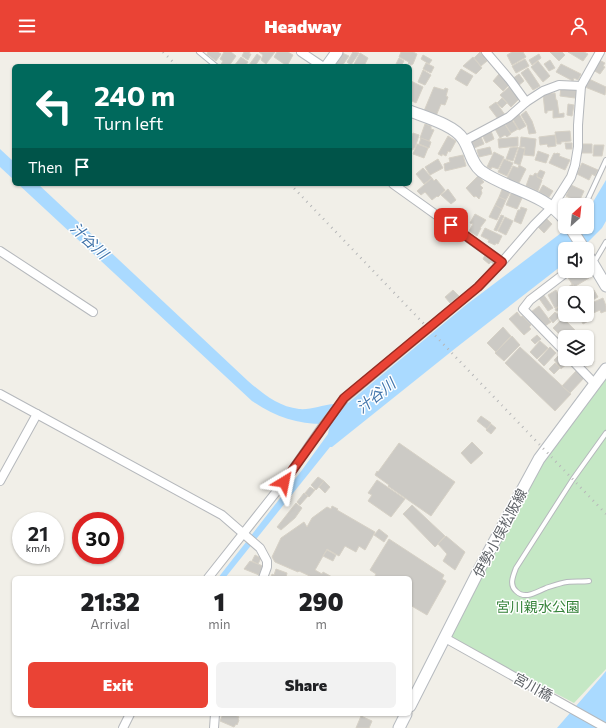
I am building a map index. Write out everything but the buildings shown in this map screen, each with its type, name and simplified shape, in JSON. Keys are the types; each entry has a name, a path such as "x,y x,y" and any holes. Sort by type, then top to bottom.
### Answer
{"main road":[{"path":"328,64 337,52"},
{"path":"412,112 444,124 458,134 464,141 475,165 481,170 500,181 535,196 552,206 558,212"},
{"path":"594,267 606,286"},
{"name":"伊勢小俣松阪線","path":"412,702 480,568 539,459 606,369"},
{"path":"399,728 405,716"}],"street":[{"path":"301,52 319,64"},
{"path":"486,52 510,80 526,102"},
{"path":"210,576 284,482 344,398 478,287 552,206 568,182 575,164 578,147 581,86 600,52"},
{"path":"464,141 509,116 526,102 543,91 559,85 581,86"},
{"path":"396,186 502,262"},
{"path":"0,251 93,312"},
{"path":"558,345 523,309 530,300 559,278"},
{"path":"578,366 595,384"},
{"path":"0,394 222,515 258,545 267,561 267,567 264,576"},
{"path":"0,481 37,414"},
{"name":"宮川橋","path":"445,638 606,728"},
{"path":"123,728 129,716"},
{"path":"214,728 215,716"}],"lane":[{"path":"199,52 214,64"},
{"path":"588,198 606,160"},
{"path":"594,258 596,259 606,242"},
{"path":"589,581 566,582 529,595 521,595 515,591 512,585 512,578 516,568 572,479 606,432"}],"green space":[{"name":"宮川親水公園","path":"606,372 606,669 574,703 446,636 545,450"}],"water":[{"path":"0,149 12,160 12,178 0,167"},
{"name":"汁谷川","path":"606,180 606,221 602,228 588,242 558,242 558,268 332,447 330,447 227,576 220,576 302,470 328,434 330,424 298,422 270,412 252,401 20,186 40,186 259,391 278,403 292,408 303,409 348,403 466,305 560,234 594,234 594,200"},
{"path":"606,671 606,728 557,728 602,676"}],"railway":[{"path":"163,52 175,64"},
{"path":"292,186 606,514"}],"route":[{"path":"284,482 344,398 400,350 478,287 502,262 451,225"}]}
